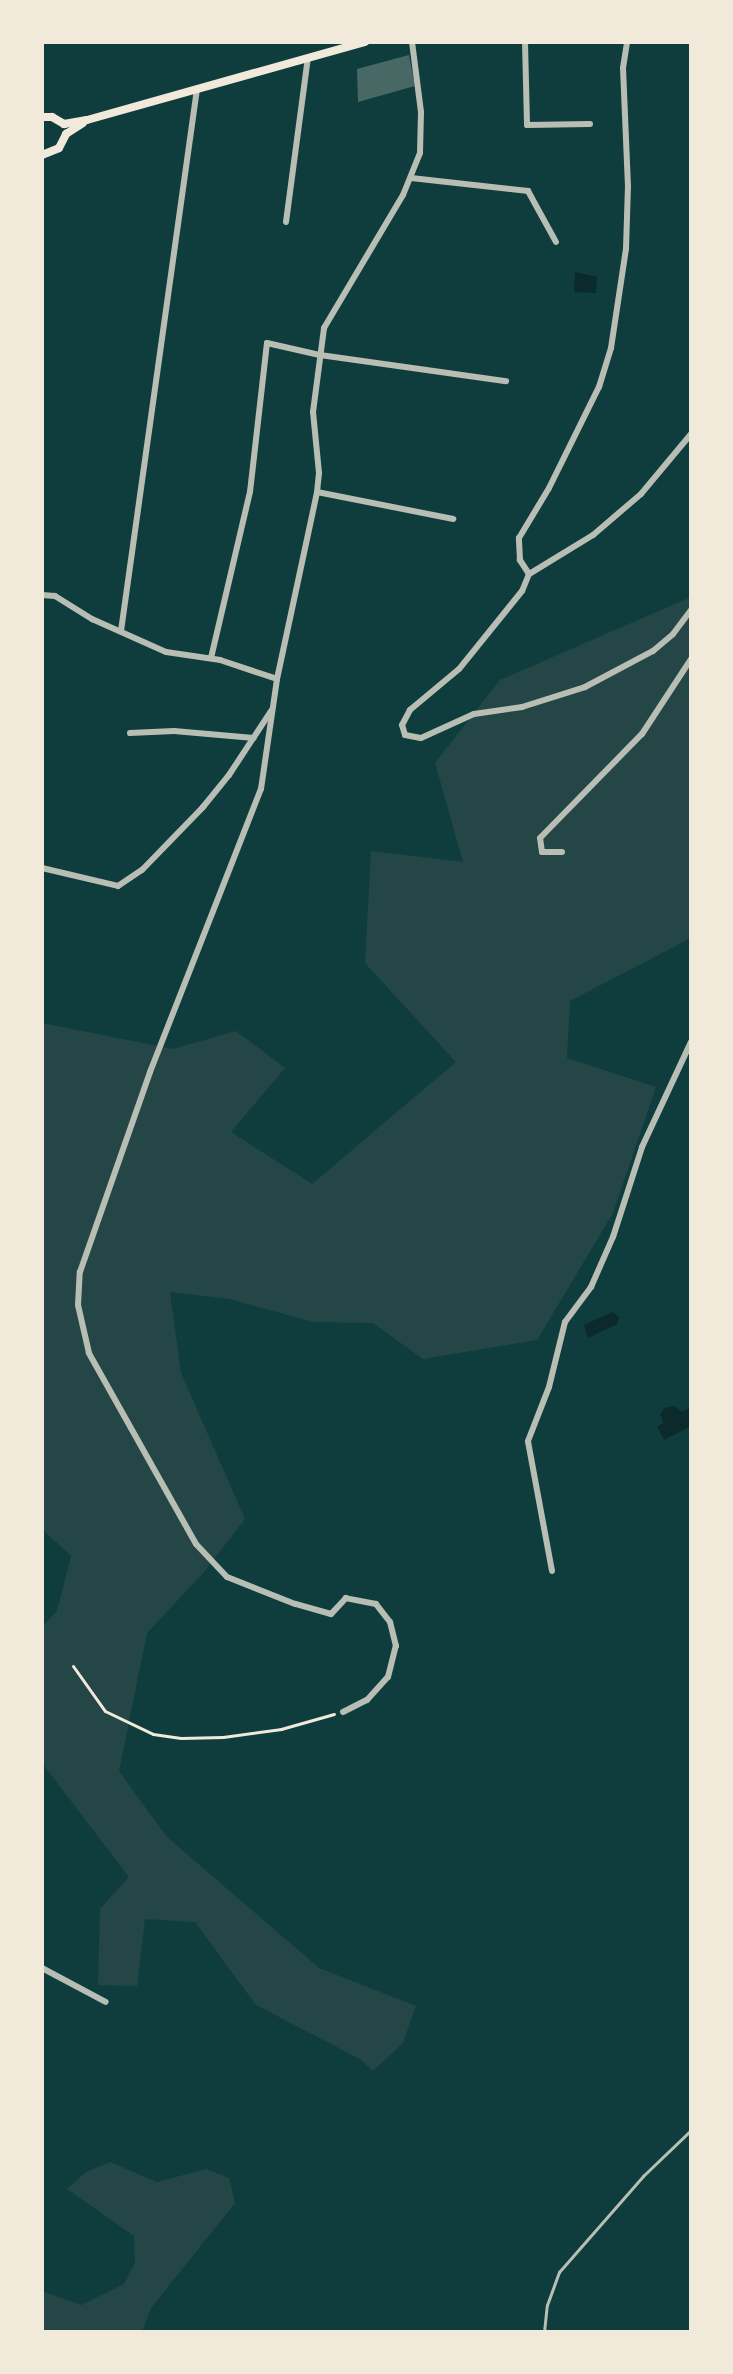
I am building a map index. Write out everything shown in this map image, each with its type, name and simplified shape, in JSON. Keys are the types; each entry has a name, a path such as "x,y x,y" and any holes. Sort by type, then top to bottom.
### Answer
{"main road":[{"path":"42,117 52,117 64,124 87,120 365,42"},
{"path":"42,155 59,148 66,134 87,120"}],"street":[{"path":"343,1712 367,1700 388,1677 396,1646 390,1622 376,1604 346,1598 331,1614 295,1604 227,1577 196,1544 89,1353 78,1305 80,1272 150,1072 261,789 277,679 317,492 319,473 313,412 324,328 411,178 420,153 421,112 412,42"},
{"path":"525,42 527,125 590,124"},
{"path":"529,574 520,560 519,538 549,488 599,387 611,348 626,249 628,187 623,68 627,42"},
{"path":"286,222 308,57"},
{"path":"121,631 197,89"},
{"path":"411,178 528,191 556,242"},
{"path":"211,658 250,492 267,343 320,355 506,381"},
{"path":"691,434 641,494 593,535 529,574 522,591 459,669 410,710 402,725 405,735 421,738 474,714 522,707 585,687 653,651 673,634 691,610"},
{"path":"317,492 453,519"},
{"path":"42,595 55,596 166,652 211,658 277,679"},
{"path":"562,852 542,852 540,838 642,734 691,659"},
{"path":"42,868 118,886 142,870 203,807 273,707"},
{"path":"130,733 174,731 254,738"},
{"path":"552,1571 528,1441 549,1387 565,1322 591,1287 613,1237 642,1147 691,1042"},
{"path":"42,1968 106,2002"}],"lane":[{"path":"544,2332 547,2305 559,2272 643,2176 691,2130"}],"path":[{"path":"73,1666 105,1711 153,1734 181,1738 223,1737 281,1729 343,1712"}],"shaded area":[{"path":"575,272 597,277 596,293 574,292"},
{"path":"691,597 691,938 570,1001 567,1058 656,1087 613,1213 537,1340 423,1359 373,1323 313,1322 229,1299 170,1292 181,1373 245,1519 204,1572 147,1633 119,1771 166,1836 319,1968 416,2006 403,2043 373,2071 360,2059 256,2005 195,1922 145,1919 137,1986 98,1985 100,1909 129,1877 42,1763 42,1627 57,1611 71,1556 42,1529 42,1023 173,1049 236,1031 285,1068 231,1132 312,1184 456,1062 365,963 371,851 463,862 435,763 500,680"},
{"path":"612,1312 619,1317 617,1324 588,1338 584,1325"},
{"path":"675,1406 682,1412 690,1408 691,1426 664,1440 657,1426 664,1423 660,1415 664,1408"},
{"path":"110,2162 157,2182 206,2169 229,2178 235,2203 151,2308 142,2332 42,2332 42,2291 81,2305 124,2284 135,2263 134,2236 67,2189 86,2172"}],"building":[{"path":"409,55 415,86 358,102 357,69"}]}
